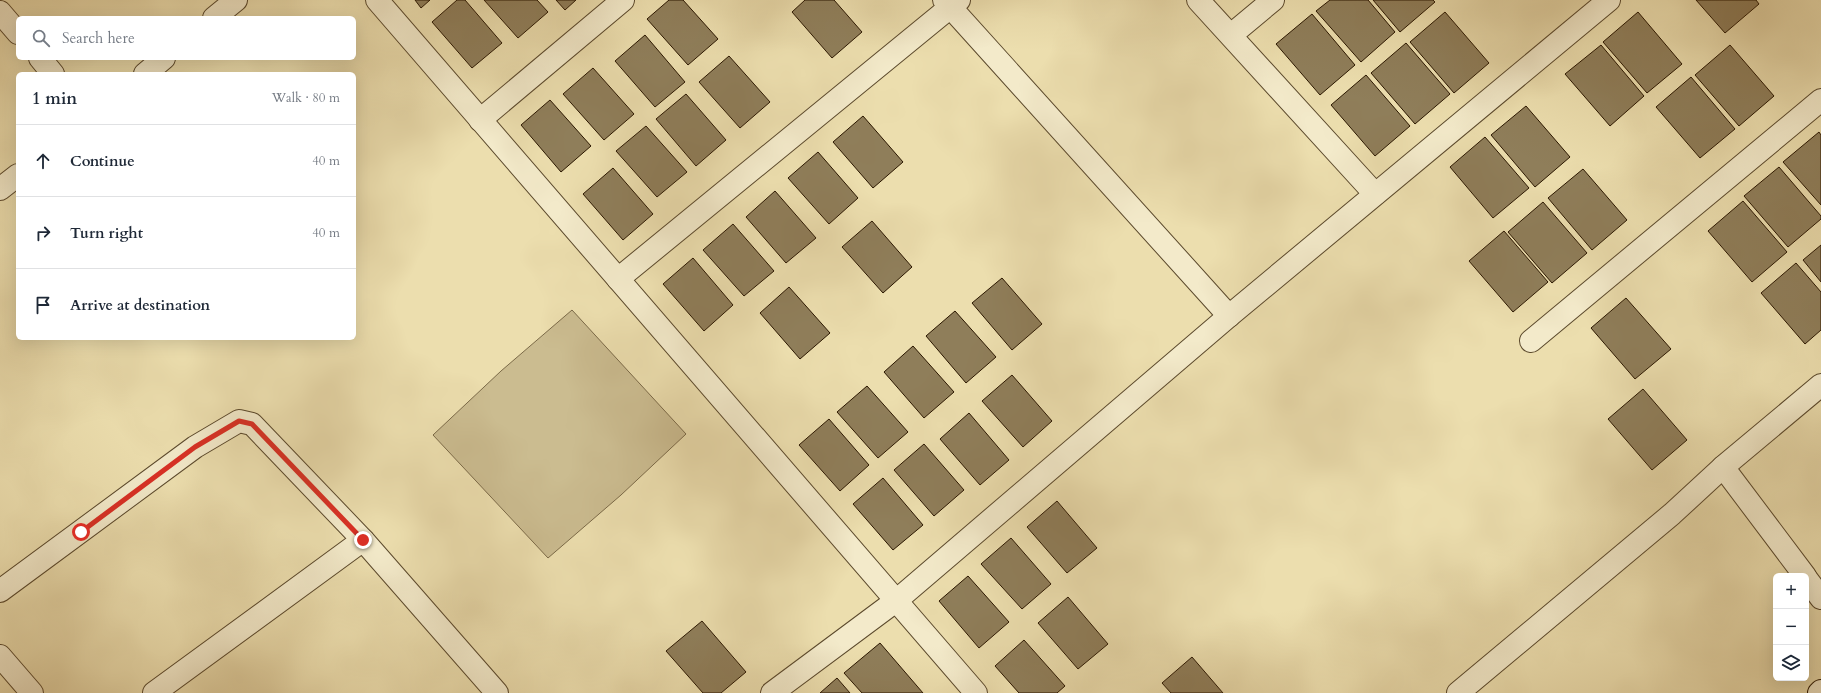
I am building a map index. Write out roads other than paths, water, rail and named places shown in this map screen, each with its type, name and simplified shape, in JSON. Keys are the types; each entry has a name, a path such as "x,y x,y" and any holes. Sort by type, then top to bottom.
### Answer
{"street":[{"path":"216,16 236,0"},
{"path":"377,0 976,693"},
{"path":"480,120 623,0"},
{"path":"1198,0 1375,194"},
{"path":"1231,35 1273,0"},
{"path":"772,693 897,600 1228,316 1609,0"},
{"path":"618,279 951,2 1228,316"},
{"path":"0,12 16,31"},
{"path":"42,60 51,72"},
{"path":"147,72 162,60"},
{"path":"1531,341 1821,100"},
{"path":"0,189 16,177"},
{"path":"1458,693 1672,514 1723,467 1821,385"},
{"path":"0,591 195,447 239,421 252,424 363,540 497,693"},
{"path":"1723,467 1802,573"},
{"path":"154,693 363,540"},
{"path":"1809,582 1821,598"},
{"path":"0,656 32,693"}]}
